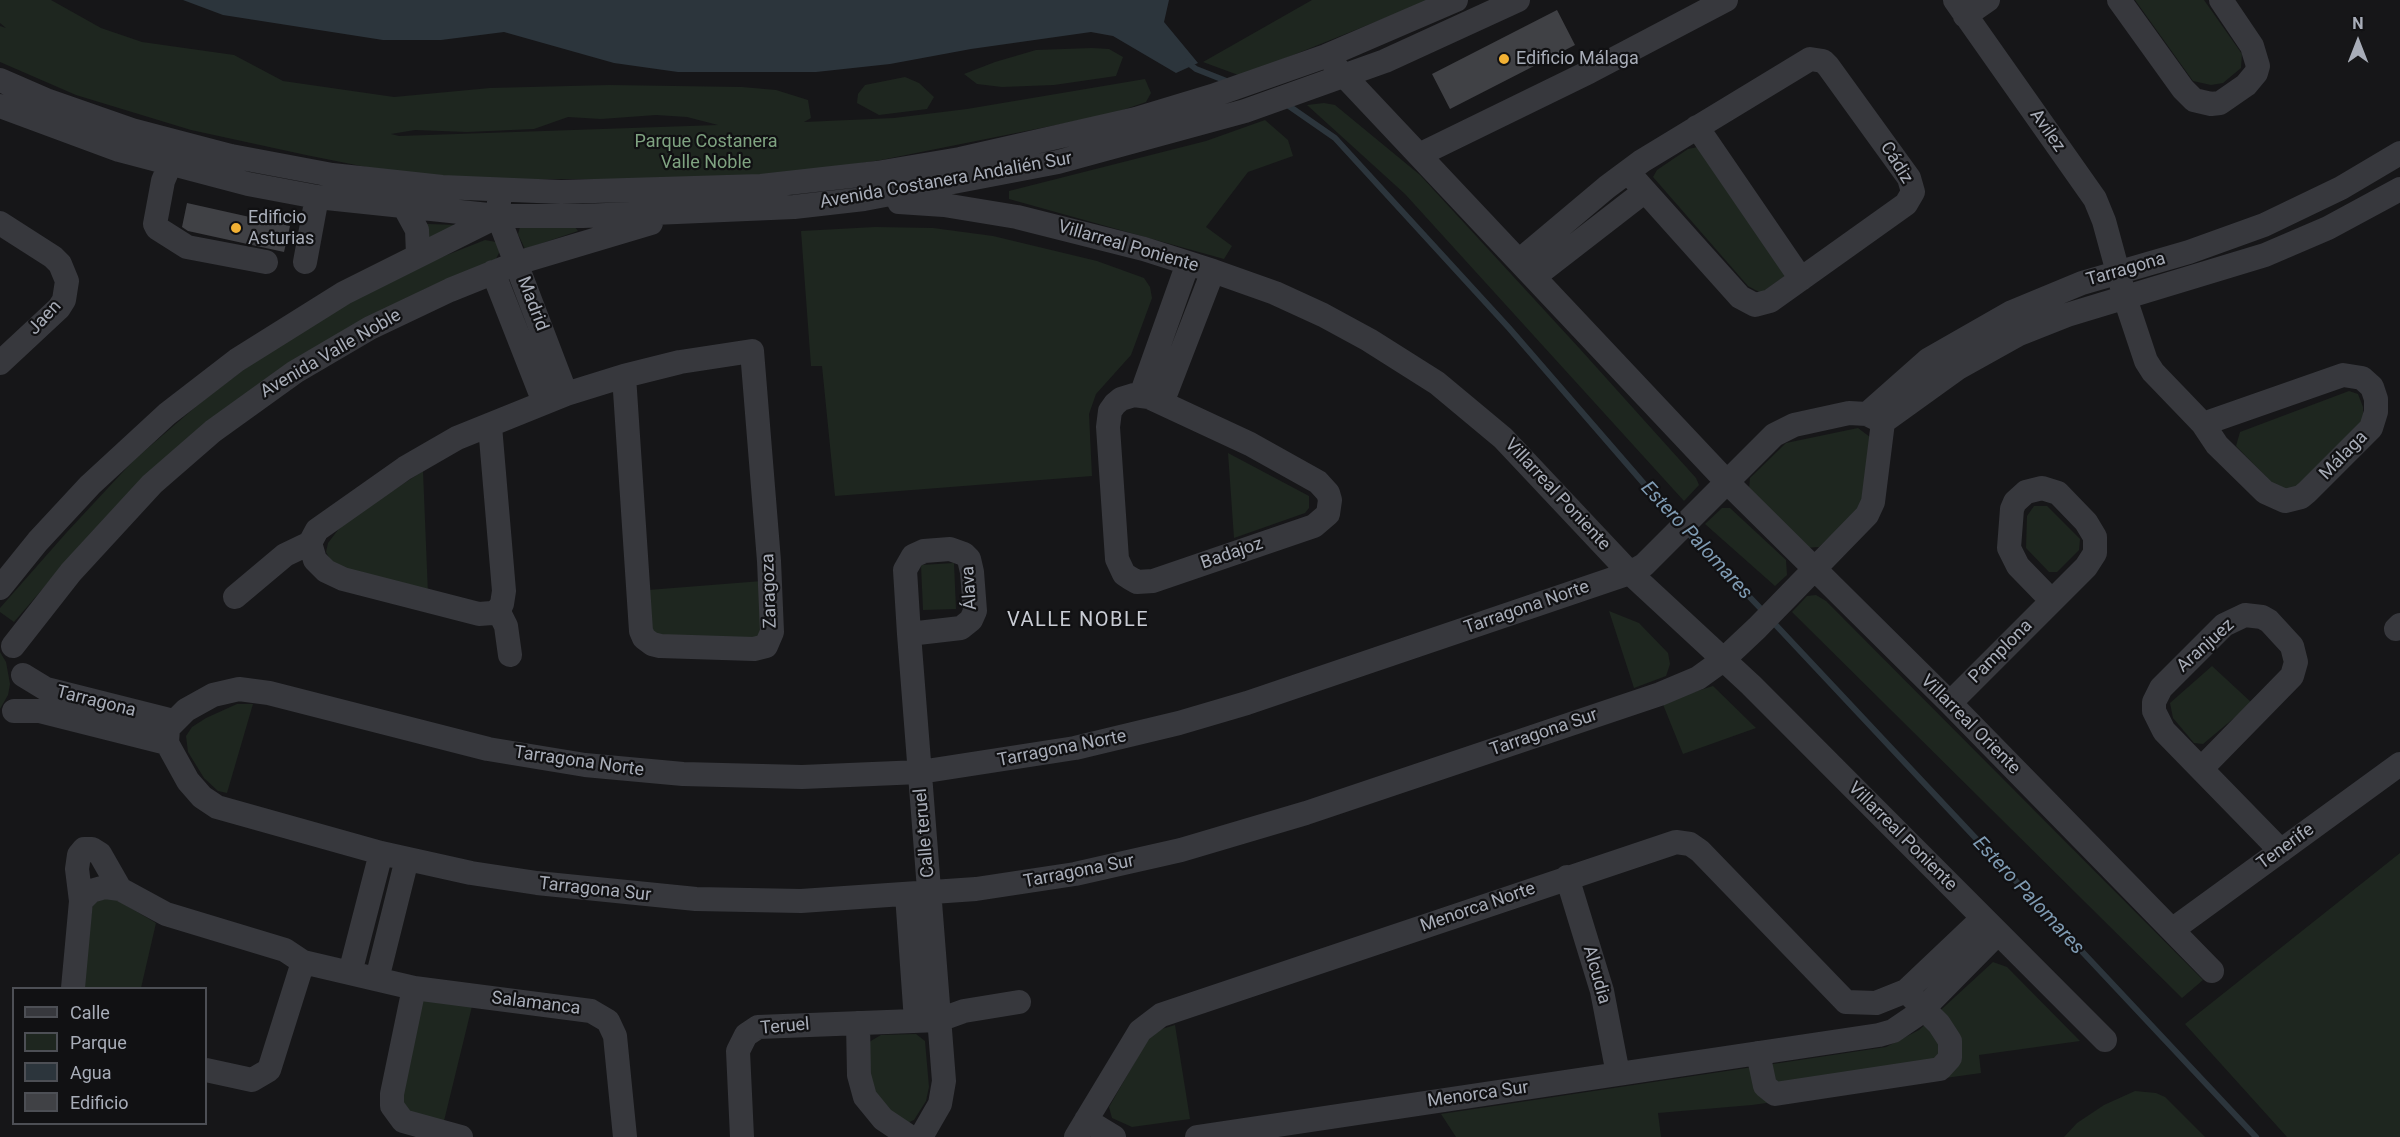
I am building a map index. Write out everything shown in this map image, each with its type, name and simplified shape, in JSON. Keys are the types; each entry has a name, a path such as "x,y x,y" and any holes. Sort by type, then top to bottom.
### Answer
{"street":[{"name":"Avenida Costanera Andalién Sur","path":"0,106 107,146 231,156 332,175 442,187 499,190 691,189 794,184 960,159 1078,134 1260,80 1326,56 1456,0"},
{"name":"Avenida Costanera Andalién Sur","path":"0,80 248,184 317,197 498,216 702,212 864,199 1058,162 1245,111 1345,77 1441,37 1518,0"},
{"path":"1419,155 1589,72 1726,0"},
{"path":"1960,8 1988,0"},
{"path":"2119,0 2183,89 2194,100 2211,104 2220,103 2246,85 2256,73 2258,66 2256,52 2221,0"},
{"name":"Avilez","path":"1960,8 2095,199 2104,221 2125,298 2146,361 2153,372 2203,424"},
{"name":"Villarreal Oriente","path":"1326,56 1726,481 1814,571 1950,703 2212,971"},
{"name":"Cádiz","path":"1526,269 1628,172 1804,62 1817,58 1828,66 1909,178 1913,192 1906,204 1762,304 1744,301 1628,172"},
{"path":"1697,127 1801,279"},
{"path":"175,153 163,181 155,224 157,228 187,247 266,262"},
{"name":"Tarragona","path":"1875,418 1905,378 1952,344 2046,297 2118,272 2189,252 2264,225 2341,188 2400,153"},
{"name":"Tarragona","path":"1875,418 1984,352 2047,322 2276,250 2349,218 2400,189"},
{"name":"Madrid","path":"499,190 498,216 566,394"},
{"path":"1526,269 1645,191"},
{"path":"305,262 317,197"},
{"name":"Villarreal Poniente","path":"864,199 944,205 1017,217 1098,236 1213,271 1275,293 1323,315 1378,345 1437,383 1511,446 1630,573 1751,686 2105,1040"},
{"path":"405,207 417,230 418,255"},
{"name":"Avenida Valle Noble","path":"23,675 6,640 123,513 213,431 262,394 338,346 403,312 493,272 630,229 702,212"},
{"path":"0,588 38,541 90,485 202,386 308,313 498,216"},
{"name":"Jaen","path":"0,223 53,257 60,264 67,281 67,291 58,308 0,363"},
{"path":"1152,399 1188,263"},
{"path":"1152,399 1213,271"},
{"name":"Madrid","path":"493,272 544,402"},
{"name":"Zaragoza","path":"566,394 624,376 680,362 752,351 770,582 772,632 766,646 754,649 660,646 644,638 641,632 624,376"},
{"name":"Málaga","path":"2343,375 2362,378 2372,387 2376,399 2374,420 2366,436 2307,492 2293,500 2277,499 2265,492 2217,445 2203,424 2343,375"},
{"path":"235,597 285,555 310,543 317,530 405,468 457,438 566,394"},
{"name":"Badajoz","path":"1121,399 1152,399 1250,444 1318,482 1328,493 1330,500 1324,519 1314,526 1153,581 1137,582 1130,579 1124,574 1118,559 1108,419 1110,411 1121,399"},
{"name":"Tarragona Norte","path":"170,732 213,695 239,689 255,690 457,742 585,765 742,777 920,772 1032,756 1179,723 1630,573 1644,565 1767,441 1787,428 1850,413 1875,418"},
{"name":"Tarragona Sur","path":"170,732 188,781 202,797 217,807 381,853 537,883 687,899 801,901 919,894 1075,874 1128,863 1244,832 1669,691 1698,678 1723,660 1795,591 1870,509 1875,418"},
{"path":"310,543 312,554 319,564 343,579 479,615 492,614 498,610 504,598 490,426"},
{"name":"Pamplona","path":"1950,703 2052,601 2091,561 2096,545 2092,529 2058,493 2042,488 2026,492 2015,502 2012,509 2009,548 2018,566 2052,601"},
{"path":"498,610 506,626 510,655"},
{"name":"Aranjuez","path":"2201,769 2292,676 2296,662 2292,646 2269,621 2262,617 2245,615 2230,620 2156,695 2154,711 2158,725 2281,851"},
{"path":"909,634 920,772"},
{"path":"7,718 22,687 23,675"},
{"name":"Tarragona","path":"23,675 46,689 170,732"},
{"name":"Tarragona","path":"7,718 40,711 170,732"},
{"name":"Tenerife","path":"2172,930 2400,764"},
{"name":"Calle teruel","path":"919,894 920,772"},
{"name":"Menorca Norte","path":"1081,1129 1140,1031 1161,1015 1669,843 1690,844 1846,1002"},
{"path":"73,987 81,901 77,869 79,855 84,849 92,849 100,854 120,889"},
{"path":"351,973 381,853"},
{"path":"377,979 407,859"},
{"name":"Alcudia","path":"1567,878 1602,991 1618,1074"},
{"path":"81,901 85,895 98,888 120,889"},
{"name":"Salamanca","path":"120,889 159,911 285,950 303,962 414,988 591,1011 603,1016 613,1028 615,1036 625,1137"},
{"path":"919,894 927,1021 943,1091 934,1115 921,1137"},
{"path":"1838,1042 1846,1002 1876,1003 1906,991 1991,926"},
{"name":"Menorca Sur","path":"1197,1137 1838,1042 1893,1031 1924,1008 1991,926"},
{"path":"207,1070 252,1080 269,1070 303,962"},
{"path":"414,988 392,1094 392,1107 403,1120 462,1137"},
{"path":"1758,1053 1762,1079 1769,1091 1775,1094 1932,1072 1947,1065 1952,1049 1947,1033 1906,991"},
{"name":"Teruel","path":"742,1137 738,1051 746,1035 765,1025 927,1021 964,1011 1019,1002"},
{"path":"858,1023 860,1075 865,1097 883,1119 910,1137"},
{"path":"1081,1129 1114,1137"}],"green space":[{"name":"Parque Costanera Valle Noble","path":"0,0 51,0 101,28 142,42 234,55 283,81 394,97 490,88 609,85 742,87 776,90 808,100 811,118 804,122 894,118 967,109 1145,79 1151,93 1146,102 1111,114 881,160 799,173 706,179 471,179 371,168 306,155 191,130 76,95 0,62 0,26 6,28 0,23","holes":["656,115 687,117 718,125 399,136 391,134 415,130 467,132 534,129 568,117 601,119"]},
{"path":"1312,0 1430,0 1241,76 1203,62"},
{"path":"2135,0 2204,0 2242,54 2241,68 2223,83 2211,85 2193,81"},
{"path":"1109,49 1123,57 1116,76 1054,85 1002,87 977,84 964,74 1036,50"},
{"path":"905,77 919,83 934,97 927,109 879,115 857,103 858,94 865,85"},
{"path":"1324,103 1335,105 1420,175 1580,349 1696,478 1699,485 1684,501 1405,194 1307,105"},
{"path":"1265,120 1288,140 1293,156 1248,172 1206,227 1232,246 1224,259 1009,199 1009,191 1206,141"},
{"path":"1698,147 1789,273 1761,293 1748,286 1653,177 1657,170 1688,149"},
{"path":"425,224 429,224 457,225 429,241"},
{"path":"520,227 575,227 578,231 525,249 518,234"},
{"path":"875,227 933,228 993,236 1097,261 1144,278 1150,287 1152,298 1131,355 1096,394 1089,414 1092,476 835,496 822,366 811,366 801,231"},
{"path":"485,240 496,242 500,251 496,259 423,290 84,541 14,622 0,612 0,608 67,532 134,460 200,403 259,358 335,310 414,268"},
{"path":"2349,391 2358,394 2363,407 2363,424 2297,493 2279,490 2236,446 2240,432"},
{"path":"1858,428 1870,437 1862,501 1858,511 1819,547 1804,548 1749,490 1750,478 1786,443"},
{"path":"1228,453 1309,496 1309,508 1305,513 1234,538"},
{"path":"423,471 428,594 346,574 331,561 326,552 328,543 344,522"},
{"path":"2034,506 2047,506 2080,539 2079,550 2057,572 2049,572 2026,548 2027,516"},
{"path":"1722,508 1730,508 1786,560 1787,575 1775,586 1705,524"},
{"path":"954,563 956,609 923,610 921,565"},
{"path":"762,581 761,641 668,639 653,633 650,625 648,590"},
{"path":"1816,595 1826,601 2203,980 2182,998 1792,612 1807,596"},
{"path":"1609,611 1639,623 1668,653 1670,664 1666,676 1634,688"},
{"path":"0,652 6,662 10,684 8,695 0,709"},
{"path":"2212,666 2252,703 2203,744 2194,743 2173,718 2170,703"},
{"path":"1713,686 1756,728 1683,754 1662,702"},
{"path":"237,704 253,704 227,793 218,791 204,778 188,752 186,736 192,727 206,718"},
{"path":"2400,853 2400,1137 2287,1137 2185,1024"},
{"path":"104,898 117,900 156,923 141,987 80,987 93,903"},
{"path":"1993,962 2007,967 2080,1041 1979,1055 1981,1073 1752,1105 1658,1113 1661,1137 1456,1137 1441,1114 1886,1047 1919,1030"},
{"path":"426,998 473,1002 443,1125 399,1107 417,1009"},
{"path":"1175,1025 1190,1119 1132,1127 1112,1118 1109,1107 1152,1032"},
{"path":"916,1034 925,1041 929,1087 926,1101 914,1120 907,1123 899,1121 871,1088 869,1042 881,1035"},
{"path":"2135,1091 2156,1093 2165,1097 2205,1137 2064,1137 2077,1123 2104,1105"}],"water":[{"path":"183,0 1169,0 1164,22 1198,63 1176,73 1113,36 1091,32 971,49 890,64 816,72 678,72 614,63 504,32 441,40 383,40 223,15"}],"building":[{"name":"Edificio Málaga","path":"1557,10 1575,45 1450,109 1432,74"},
{"name":"Edificio Asturias","path":"187,203 290,226 284,252 188,231 182,227"}],"waterway":[{"name":"Estero Palomares","path":"1187,62 1196,69 1229,82"},
{"name":"Estero Palomares","path":"1286,104 1335,138 1509,328 1678,523"},
{"name":"Estero Palomares","path":"1685,530 1765,613"},
{"name":"Estero Palomares","path":"1772,621 2256,1137"}],"place":[{"name":"Edificio Málaga","path":"1504,59"},
{"name":"Edificio Asturias","path":"236,228"}],"district":[{"name":"VALLE NOBLE","path":"1078,621"}]}
